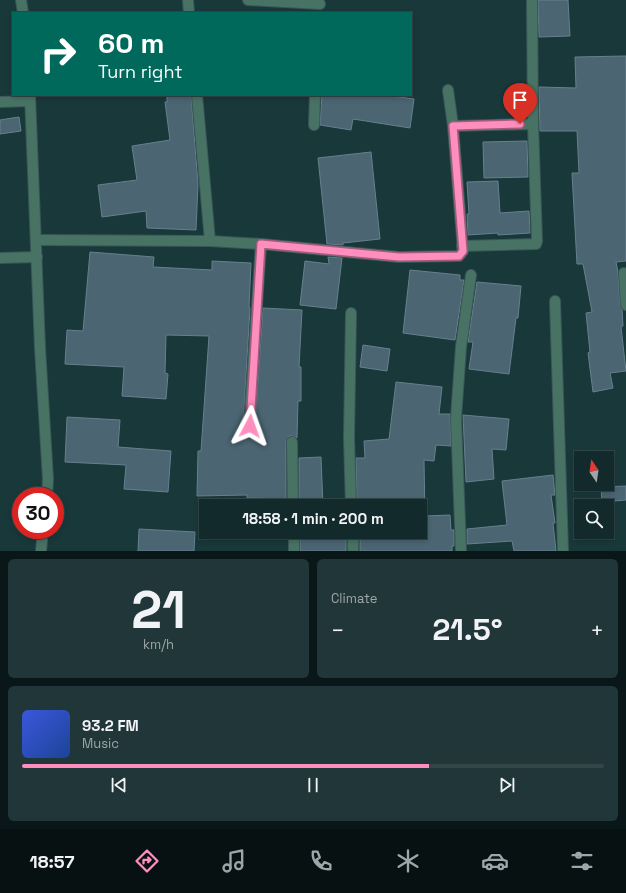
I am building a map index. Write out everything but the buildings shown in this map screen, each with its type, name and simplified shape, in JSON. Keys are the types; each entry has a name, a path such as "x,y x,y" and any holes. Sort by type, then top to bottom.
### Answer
{"street":[{"path":"21,0 23,12"},
{"path":"188,0 189,12"},
{"path":"248,0 320,6"},
{"path":"462,246 536,244 532,0"},
{"path":"36,240 210,241 261,244 399,257 459,256 462,253 462,246 453,126 448,90"},
{"path":"196,96 210,241"},
{"path":"314,125 315,96"},
{"path":"0,102 30,98 40,348 48,487"},
{"path":"453,126 533,124"},
{"path":"250,426 261,244"},
{"path":"0,258 37,257"},
{"path":"624,273 626,306"},
{"path":"461,551 456,418 461,347 471,275"},
{"path":"555,301 563,551"},
{"path":"351,313 348,438 352,499"},
{"path":"292,442 293,499"},
{"path":"41,551 42,539"},
{"path":"294,539 294,551"},
{"path":"353,539 353,551"}],"route":[{"path":"250,426 261,244 399,257 459,256 463,251 453,126 520,124"}]}
